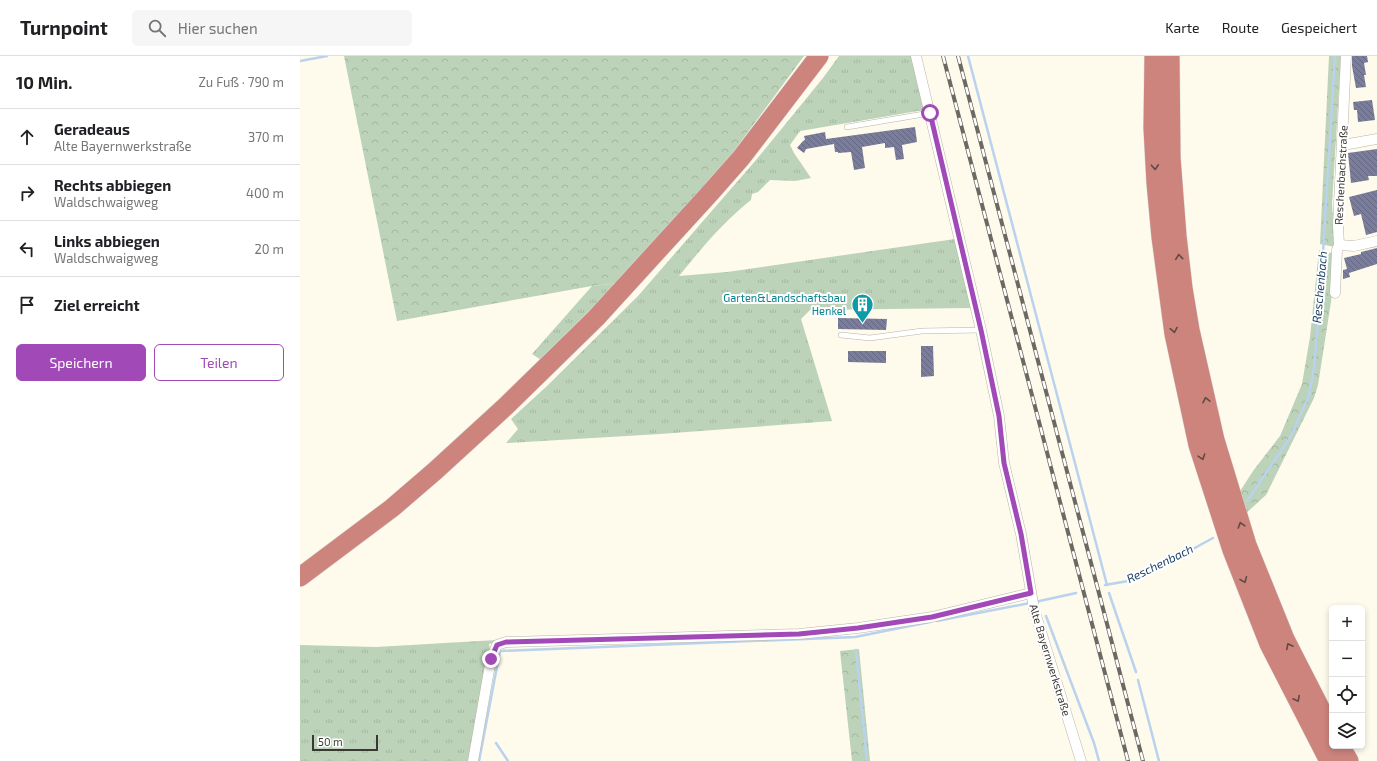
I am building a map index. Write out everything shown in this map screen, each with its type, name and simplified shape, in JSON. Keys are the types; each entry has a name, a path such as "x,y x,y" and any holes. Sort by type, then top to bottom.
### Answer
{"highway":[{"path":"300,577 392,508 435,471 506,406 596,318 741,158 819,56"},
{"path":"1142,56 1143,71 1162,128"},
{"path":"1154,56 1183,288 1190,330 1214,440 1248,545 1285,639 1329,725"},
{"path":"1170,56 1162,128 1157,201 1167,292 1174,334 1198,445 1232,550 1269,644 1329,761"},
{"path":"1162,128 1178,108 1181,56"},
{"path":"1342,749 1349,761"}],"street":[{"name":"Alte Bayernwerkstraße","path":"916,56 981,330 999,416 1004,463 1021,534 1032,600 1081,761"},
{"name":"Reschenbachstraße","path":"1335,293 1337,250 1340,245 1338,226 1346,56"},
{"path":"1343,145 1377,139"},
{"path":"1338,226 1354,246"},
{"path":"1340,245 1354,246 1377,241"},
{"path":"473,761 491,659 497,645 506,642 806,633 858,628 1032,600"}],"lane":[{"path":"847,127 930,113"},
{"path":"841,335 870,338 922,331 981,330"}],"green space":[{"path":"344,56 804,56 734,151 706,185 619,283 592,286 397,321"},
{"path":"839,56 912,56 924,110 800,131 790,145 811,178 795,181 770,180 758,192 752,194 751,200 741,208 704,246 679,276 727,272 955,239 971,308 810,310 801,319 832,421 660,434 506,443 518,429 511,419 547,386 638,296 756,160 823,78"},
{"path":"1329,56 1341,56 1332,204 1335,247 1320,244"},
{"path":"1319,250 1335,254 1331,302 1318,385 1314,398 1266,495 1244,515 1237,496 1253,471 1280,436 1302,384 1310,337"},
{"path":"619,283 543,361 532,354 592,286"},
{"path":"497,640 496,642 489,644 490,650 469,761 300,761 300,645 376,647"},
{"path":"859,649 870,761 852,761 840,651"}],"building":[{"path":"1352,56 1367,56 1368,62 1364,63 1366,87 1356,88 1352,66"},
{"path":"1372,100 1375,120 1358,122 1357,110 1354,110 1353,102"},
{"path":"915,127 917,142 902,145 904,159 896,160 894,147 885,148 885,143 862,147 865,168 854,170 851,152 835,152 834,144 806,149 804,153 797,148 805,140 804,136 825,132 826,139"},
{"path":"1377,149 1377,176 1368,176 1369,180 1351,183 1348,153"},
{"path":"1377,190 1377,232 1366,235 1361,214 1354,216 1349,197"},
{"path":"1377,248 1377,264 1349,273 1350,277 1343,279 1343,270 1347,269 1344,258"},
{"name":"Garten&Landschaftsbau Henkel","path":"838,318 887,319 886,330 838,329"},
{"path":"921,346 933,346 934,376 921,377"},
{"path":"848,351 886,351 886,363 848,362"}],"waterway":[{"path":"300,61 327,56"},
{"path":"968,56 1107,585"},
{"name":"Reschenbach","path":"1247,501 1290,438 1309,396 1314,367 1320,302 1335,56"},
{"name":"Reschenbach","path":"1105,585 1128,581 1171,561 1213,538"},
{"name":"Reschenbach","path":"1035,602 1076,593"},
{"path":"1109,593 1136,672"},
{"name":"Reschenbach","path":"937,621 1030,603"},
{"path":"1046,616 1094,743 1099,761"},
{"name":"Reschenbach","path":"479,761 500,651 855,637 930,622"},
{"path":"856,650 867,761"},
{"path":"1138,680 1159,761"},
{"name":"Reschenbach","path":"496,743 508,761"}],"railway":[{"path":"943,56 1128,761"},
{"path":"958,56 1143,761"}],"place":[{"name":"Garten&Landschaftsbau Henkel","path":"862,324"}],"route":[{"path":"491,659 497,645 506,642 799,634 858,628 932,617 1031,593 1021,534 1004,463 999,416 981,330 930,113"}]}
